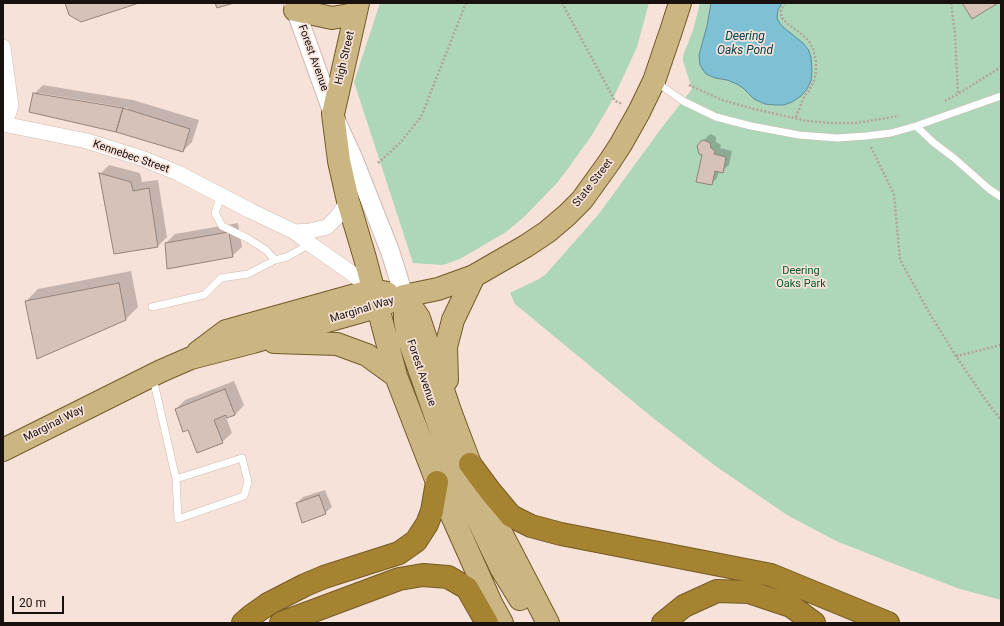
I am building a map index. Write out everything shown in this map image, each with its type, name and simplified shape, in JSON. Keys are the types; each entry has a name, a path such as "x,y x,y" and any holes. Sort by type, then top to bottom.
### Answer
{"highway":[{"path":"470,464 511,516 531,526 561,534 771,575 888,623"},
{"path":"243,623 268,604 305,585 324,577 399,553 405,549 416,541 426,524 432,511 437,482"},
{"path":"281,623 399,579 423,575 448,577 467,588 487,623"},
{"path":"663,623 684,606 717,592 749,592 791,606 814,623"}],"main road":[{"name":"State Street","path":"404,296 438,289 474,276 547,232 582,200 610,161 639,112 654,81 680,3"},
{"path":"294,6 332,18 356,9"},
{"name":"High Street","path":"332,114 356,9"},
{"name":"Forest Avenue","path":"332,114 339,161 348,201 396,376 437,482 491,603 502,623"},
{"path":"450,411 446,348 453,320 474,276"},
{"path":"404,296 419,318 450,411 470,464 493,517 548,623"},
{"name":"Forest Avenue","path":"404,296 405,320 408,337 455,471 501,568 534,623"},
{"name":"Marginal Way","path":"191,358 226,331 375,298 404,296"},
{"name":"Marginal Way","path":"3,450 191,358 253,342 375,298"},
{"path":"253,342 337,344 368,355 396,376"}],"street":[{"name":"Forest Avenue","path":"294,6 332,114 354,160 390,252 404,296"},
{"path":"3,47 11,106 4,124"},
{"name":"Kennebec Street","path":"4,124 87,141 144,159 178,173 250,211 295,232 350,272 375,298"},
{"path":"295,232 310,231 327,227 337,217 348,201"}],"lane":[{"path":"654,81 683,101 716,117 751,126 799,135 838,138 866,136 916,126 1001,96"},
{"path":"916,126 934,144 954,158 989,189 1001,197"},
{"path":"221,196 215,213 222,226 247,238 266,250 275,260"},
{"path":"152,307 204,295 221,278 248,274 275,260 287,257 310,244"},
{"path":"152,376 176,478 178,519 244,496 248,482 242,458 176,478"}],"path":[{"path":"378,163 400,143 421,117 466,3"},
{"path":"562,3 615,100"},
{"path":"785,3 781,10 782,18 809,40 816,61 814,81 805,95 795,119"},
{"path":"951,3 955,34 958,94"},
{"path":"940,103 958,94 1001,67"},
{"path":"688,85 722,100 807,121 831,123 875,121 900,116"},
{"path":"866,136 894,194 900,260 930,314 956,356 1001,420"},
{"path":"956,356 1001,345"}],"green space":[{"path":"380,3 649,3 637,47 612,101 592,135 557,183 524,217 506,232 460,259 443,265 413,263 354,82"},
{"name":"Deering Oaks Park","path":"700,3 1001,3 1001,600 960,589 836,541 787,515 714,465 653,418 515,304 510,293 546,274 598,215 692,89 683,61 683,56 693,30"}],"water":[{"name":"Deering Oaks Pond","path":"711,3 782,3 778,10 777,18 779,22 803,43 808,49 811,57 811,81 801,96 784,105 765,104 754,99 737,84 706,74 700,65 699,55 707,26"}],"building":[{"path":"65,3 139,3 81,22 69,15"},
{"path":"215,3 234,3 217,8"},
{"path":"962,3 998,3 972,19"},
{"path":"33,93 123,108 116,132 29,112"},
{"path":"123,108 190,129 183,152 116,132"},
{"path":"704,140 710,143 711,148 715,151 714,154 726,157 723,173 715,171 712,185 696,182 702,155 699,154 697,146"},
{"path":"99,173 131,182 133,191 149,188 158,247 114,254"},
{"path":"229,232 233,257 167,269 165,243"},
{"path":"119,283 126,320 37,359 25,301"},
{"path":"225,389 235,415 227,418 226,415 214,420 223,443 197,453 188,430 183,432 175,409"},
{"path":"319,495 326,514 302,523 296,503"}]}
